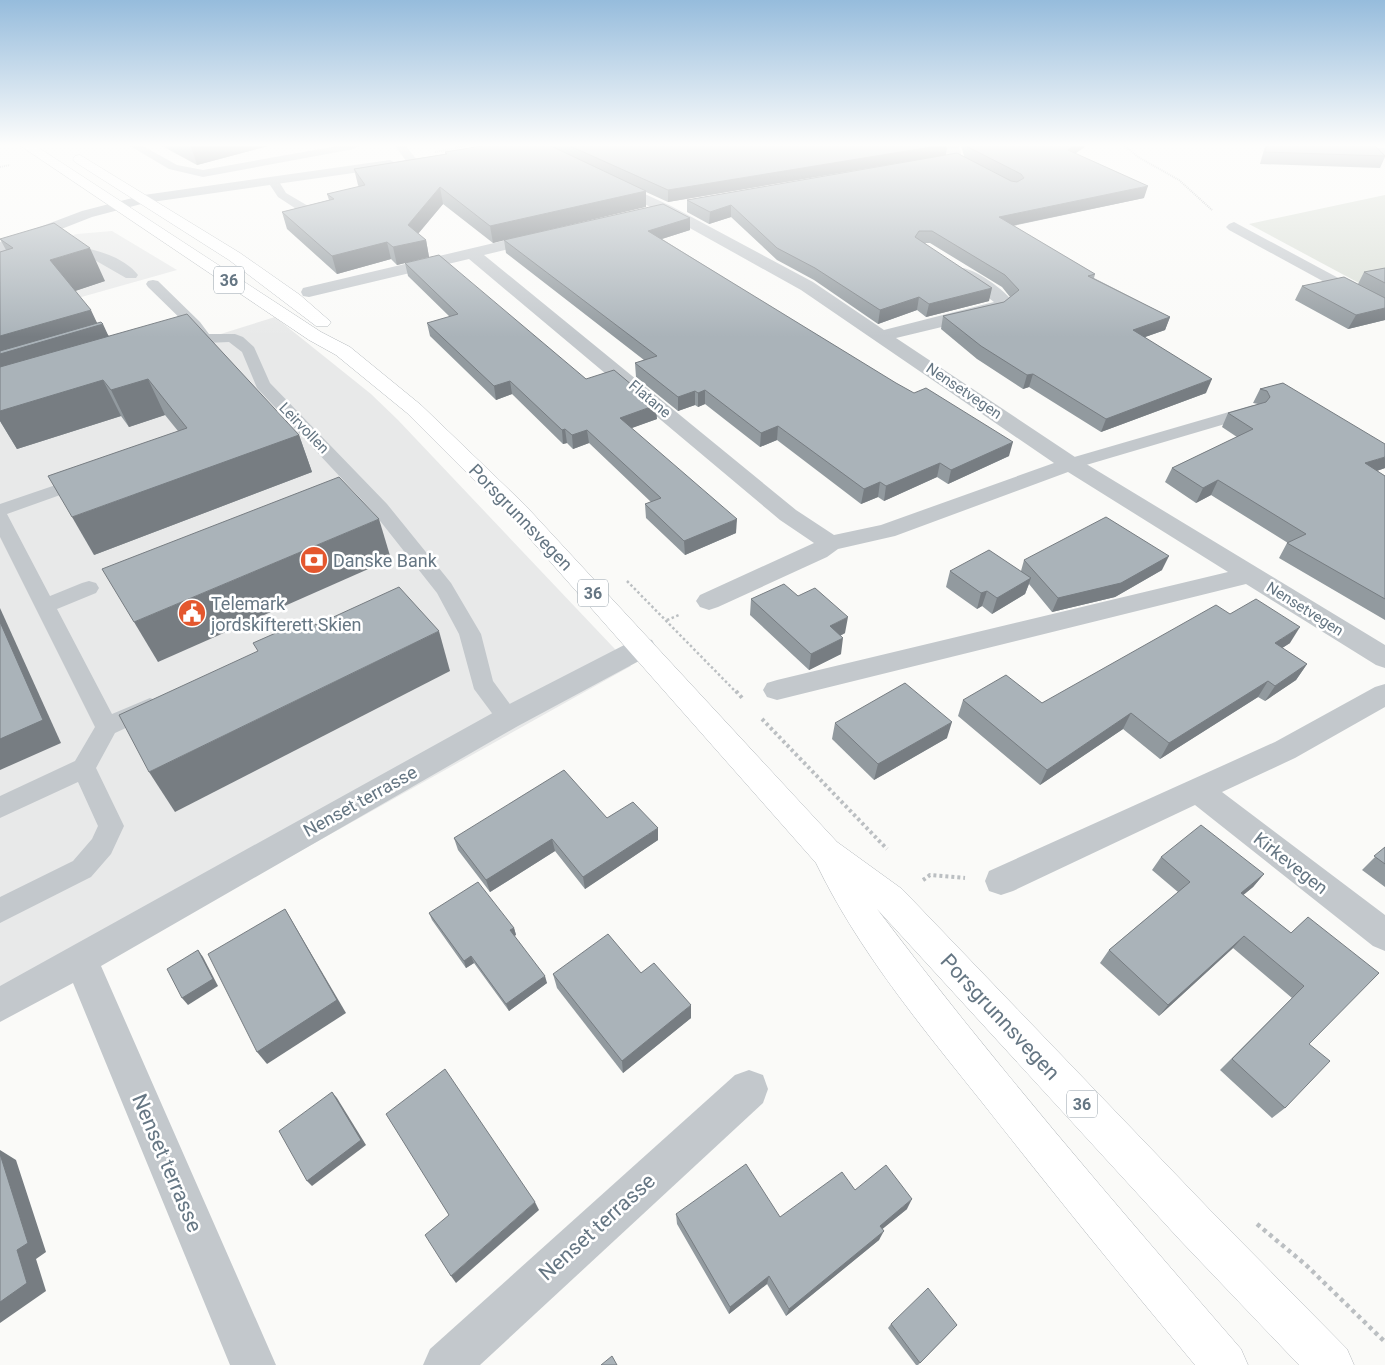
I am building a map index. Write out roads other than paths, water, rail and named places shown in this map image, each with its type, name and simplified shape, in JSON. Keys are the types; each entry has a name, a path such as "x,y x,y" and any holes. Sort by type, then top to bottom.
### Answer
{"highway":[{"name":"Porsgrunnsvegen","path":"123,210 315,336 343,351 414,409 517,510 643,647 826,852 865,919 936,1016 1118,1240 1226,1365"},
{"name":"Porsgrunnsvegen","path":"162,210 270,281 308,310 332,330 343,351"},
{"name":"Porsgrunnsvegen","path":"826,852 890,899 1194,1224 1331,1365"}],"street":[{"path":"0,248 87,214 103,210"},
{"path":"0,248 152,210"},
{"path":"639,215 663,210"},
{"name":"Nensetvegen","path":"667,210 807,286 1070,464 1385,658"},
{"path":"1234,227 1385,310"},
{"path":"309,292 557,234"},
{"name":"Flatane","path":"472,253 788,515 830,543"},
{"path":"883,336 994,309 1005,303 995,293 947,263"},
{"path":"165,342 200,332"},
{"path":"709,601 819,552 830,543 887,531 1070,464"},
{"path":"777,690 1250,575"},
{"name":"Nenset terrasse","path":"0,1005 508,718 643,647"},
{"path":"1001,881 1285,750 1385,694"},
{"name":"Kirkevegen","path":"1197,790 1385,935"},
{"name":"Nenset terrasse","path":"81,960 253,1365"},
{"name":"Nenset terrasse","path":"446,1365 749,1089"}],"lane":[{"path":"307,210 311,212"},
{"path":"48,253 74,249 93,252 131,275"},
{"path":"153,284 200,332"},
{"name":"Leirvollen","path":"200,332 230,337 244,344 249,350 263,384 380,508 444,588 470,634 482,683 508,718"},
{"path":"1070,464 1253,410"},
{"path":"0,510 104,474"},
{"path":"0,518 107,726"},
{"path":"45,606 89,588"},
{"path":"0,808 84,768 107,726 155,704"},
{"path":"0,911 82,869 102,846 111,826 84,768"}],"place":[{"name":"Danske Bank","path":"314,560"},
{"name":"Telemark jordskifterett Skien","path":"192,613"}]}
